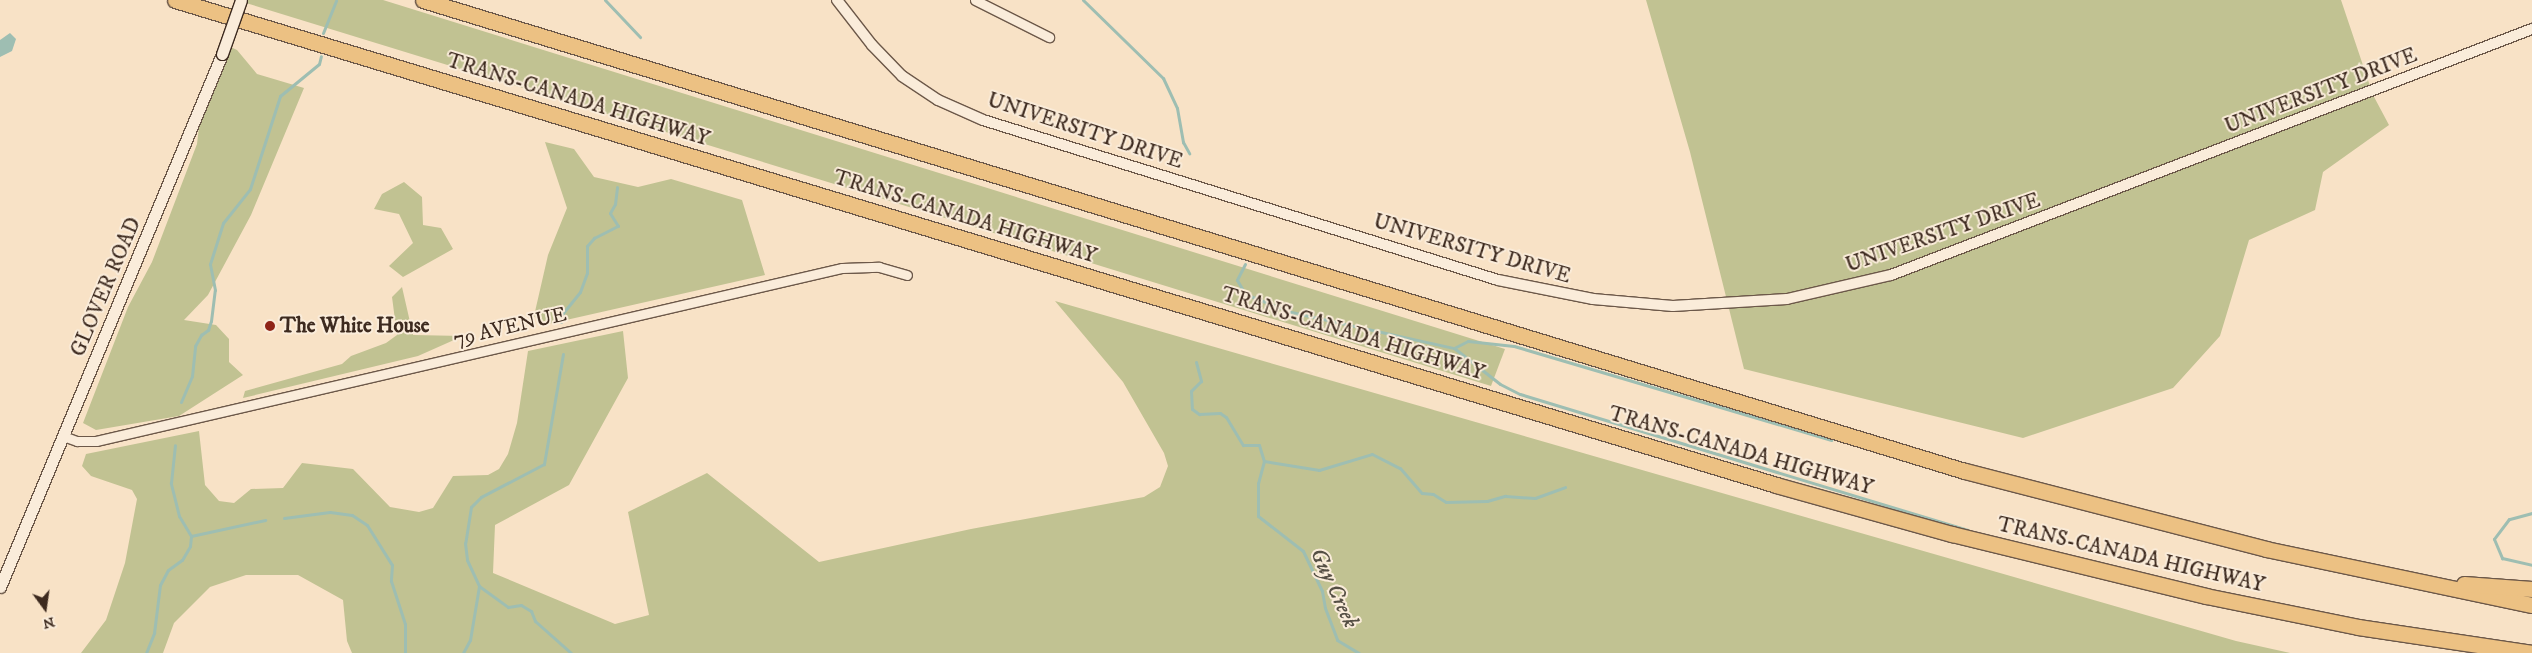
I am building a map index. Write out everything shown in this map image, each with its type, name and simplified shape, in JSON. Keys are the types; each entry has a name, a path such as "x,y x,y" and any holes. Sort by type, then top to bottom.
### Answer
{"highway":[{"name":"TRANS-CANADA HIGHWAY","path":"175,0 1795,490 1952,534 2206,596 2421,637 2532,653"},
{"name":"TRANS-CANADA HIGHWAY","path":"423,0 1965,471 2266,549 2532,605"},
{"path":"2407,580 2532,589"},
{"path":"2421,637 2460,653"}],"main road":[{"name":"GLOVER ROAD","path":"0,587 222,54 241,0"}],"street":[{"name":"UNIVERSITY DRIVE","path":"837,0 872,45 902,76 938,100 983,120 1506,282 1593,300 1673,306 1787,299 1898,273 2532,29"},
{"path":"976,0 1049,37"},
{"name":"79 AVENUE","path":"63,436 77,441 96,441 842,268 879,267 907,275"}],"green space":[{"path":"247,0 383,0 1505,349 1491,386 246,3"},
{"path":"1646,0 2341,0 2373,95 2389,125 2323,172 2315,210 2249,240 2220,336 2173,388 2023,438 1744,369 1690,152"},
{"path":"224,44 237,50 257,74 304,88 251,215 208,295 184,320 216,325 229,339 229,362 243,375 179,416 96,430 83,423 128,307 152,262 197,144 200,118"},
{"path":"545,142 574,149 594,177 638,187 671,179 742,200 765,275 544,325 534,316 548,255 567,208"},
{"path":"404,182 422,197 423,225 441,228 453,249 403,277 389,266 413,243 399,214 374,209 382,194"},
{"path":"402,287 413,335 463,336 418,356 243,398 245,391 342,364 351,356 386,343 397,335 392,297"},
{"path":"1055,301 2236,641 2290,653 352,653 347,641 343,600 298,575 246,575 210,587 174,623 163,653 81,653 106,620 125,563 137,499 132,490 91,476 82,466 86,454 199,431 205,485 219,501 234,503 251,489 283,488 302,463 353,469 390,507 419,512 433,508 453,476 488,475 499,469 508,454 517,423 528,351 623,331 628,378 569,485 495,525 493,573 615,624 649,615 628,512 707,473 819,562 971,529 1144,497 1160,487 1168,466 1164,453 1123,382"}],"shaded area":[{"path":"10,33 16,39 12,51 0,57 0,40"}],"waterway":[{"path":"323,33 336,0"},
{"path":"605,0 640,37"},
{"name":"Guy Creek","path":"1083,0 1163,78 1177,108 1183,142 1189,153"},
{"path":"181,402 192,376 195,346 201,335 208,330 211,321 215,290 210,264 223,223 250,189 280,96 319,64 321,56"},
{"path":"561,322 563,313 580,292 587,273 587,246 594,238 618,226 610,213 615,204 617,187"},
{"path":"1245,264 1237,280 1245,294 1291,312 1454,348 1500,384 1520,394 1968,530"},
{"path":"1454,348 1468,341 1514,346 1831,440"},
{"path":"563,354 544,464 481,497 471,507 465,543 467,560 479,586 508,607 521,605 531,611 535,621 571,653"},
{"name":"Guy Creek","path":"1196,362 1201,381 1191,391 1192,409 1199,414 1220,413 1226,417 1243,445 1259,445 1264,461 1258,483 1258,516 1303,551 1322,591 1325,608 1337,640 1359,653"},
{"path":"146,653 154,633 160,585 168,570 182,560 190,546 191,536 179,516 171,483 175,445"},
{"path":"1264,461 1319,470 1372,454 1400,468 1422,493 1433,494 1446,502 1487,501 1505,496 1535,498 1565,487"},
{"path":"284,518 330,512 352,515 367,525 392,565 391,581 405,624 405,653"},
{"path":"2532,513 2509,519 2494,539 2502,558 2532,565"},
{"path":"191,536 265,520"},
{"path":"463,653 470,640 479,586"}],"place":[{"name":"The White House","path":"270,326"}]}
